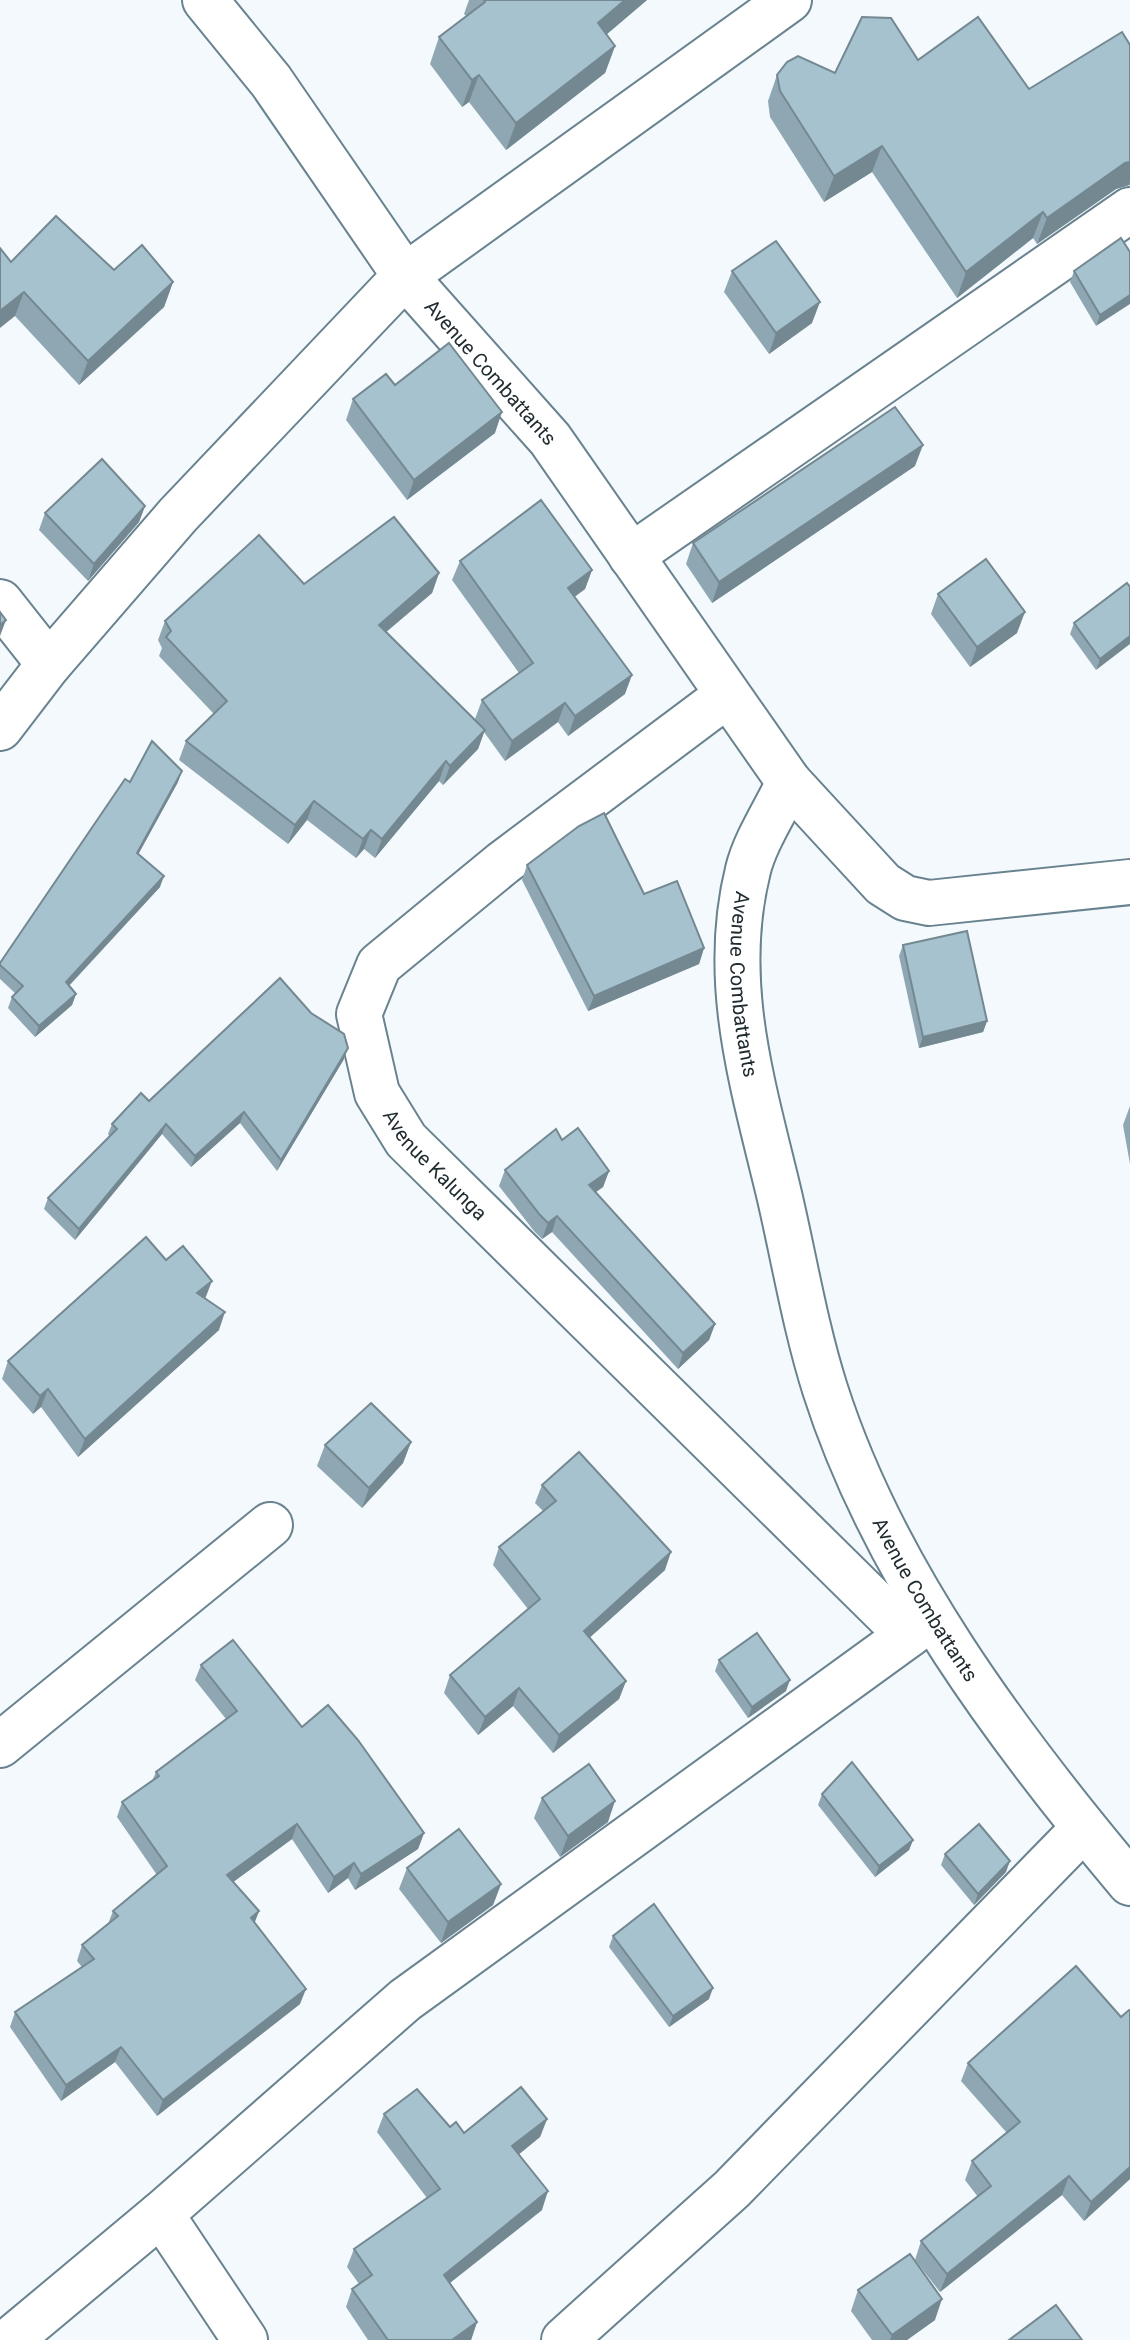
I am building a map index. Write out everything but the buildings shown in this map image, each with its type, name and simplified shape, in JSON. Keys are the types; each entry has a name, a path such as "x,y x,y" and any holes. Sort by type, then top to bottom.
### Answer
{"street":[{"name":"Avenue Combattants","path":"205,0 271,81 405,276 550,439 726,696 789,782 748,868 736,942 739,1027 825,1388 920,1627 1130,1883"},
{"path":"0,728 49,664 178,515 405,276 789,0"},
{"path":"631,556 1130,210"},
{"path":"0,602 49,664"},
{"name":"Avenue Kalunga","path":"726,696 503,863 379,965 359,1014 366,1056 377,1093 406,1140 920,1627"},
{"path":"789,782 883,884 905,898 929,903 1130,882"},
{"path":"0,1745 270,1525"},
{"path":"10,2340 161,2214 405,2000 920,1627"},
{"path":"564,2340 732,2189 1084,1828"},
{"path":"161,2214 245,2340"}]}
